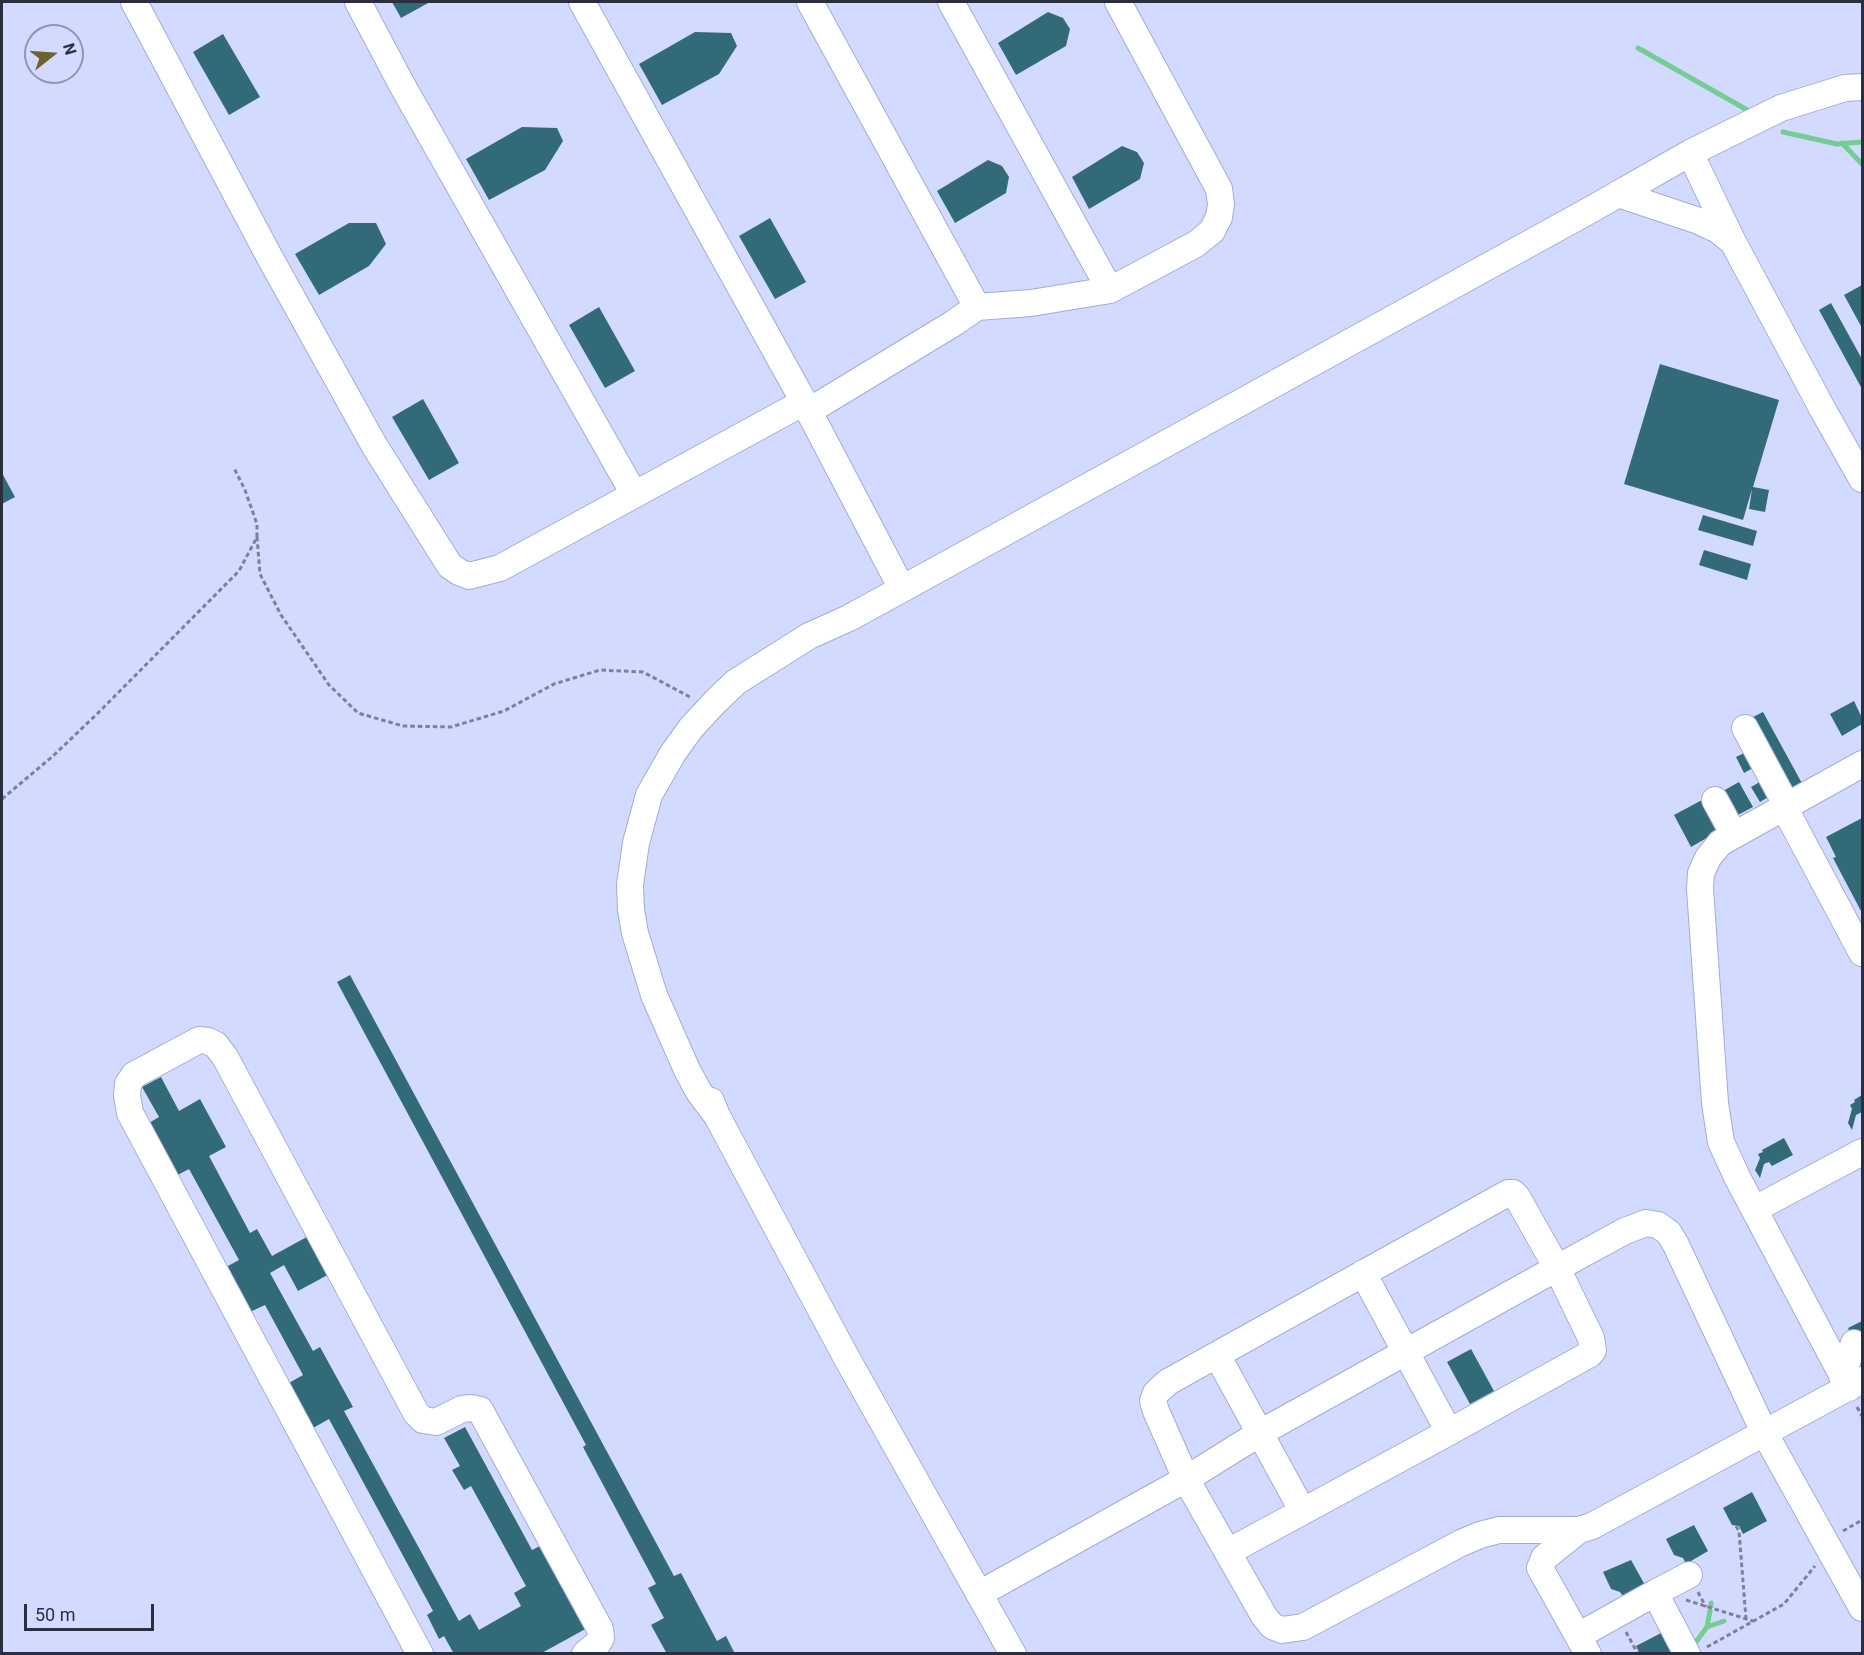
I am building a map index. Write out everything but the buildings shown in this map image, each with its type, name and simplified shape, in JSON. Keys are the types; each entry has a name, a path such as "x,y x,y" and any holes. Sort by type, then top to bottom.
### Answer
{"street":[{"path":"134,2 269,256 374,445 450,566 469,576 500,568 634,494 807,406 954,323 977,307 1031,303 1110,290 1196,244 1212,231 1219,217 1221,204 1219,189 1119,2"},
{"path":"358,2 402,85 634,494"},
{"path":"582,2 807,406 902,590"},
{"path":"810,2 977,307"},
{"path":"951,2 1110,290"},
{"path":"717,1116 699,1092 687,1070 654,995 636,933 631,910 630,885 636,843 649,795 673,753 708,708 736,682 809,636 902,590 1690,153 1781,108 1845,88 1863,87"},
{"path":"1690,153 1733,242 1823,410 1863,479"},
{"path":"1618,194 1699,221 1718,230 1733,242"},
{"path":"849,618 825,639 731,707 692,752 669,791 654,836 648,880 647,908 650,930 656,956 717,1116 845,1355 1013,1653"},
{"path":"1745,728 1863,953"},
{"path":"1851,1381 1755,1209 1721,1142 1717,1125 1701,910 1701,873 1708,858 1720,843 1863,764"},
{"path":"1715,800 1734,836"},
{"path":"420,1653 130,1113 128,1084 134,1075 199,1040 216,1045 225,1057 416,1413 423,1420 436,1422 462,1408 480,1410 600,1629 601,1638 598,1643 585,1653"},
{"path":"1755,1209 1863,1152"},
{"path":"1228,1552 1586,1357 1593,1350 1591,1338 1557,1268 1517,1197 1513,1193 1508,1193 1217,1355 1161,1388 1153,1401 1186,1479 1264,1616 1272,1626 1282,1630 1303,1627 1314,1622 1480,1535 1518,1528 1579,1530"},
{"path":"979,1594 1186,1479 1260,1433 1625,1231 1646,1223 1658,1224 1669,1233 1764,1432 1863,1608"},
{"path":"1363,1273 1449,1432"},
{"path":"1851,1381 1854,1343"},
{"path":"1217,1355 1302,1510"},
{"path":"1689,1575 1657,1593 1583,1645 1540,1568 1544,1558 1579,1530 1606,1519 1851,1381"},
{"path":"1657,1593 1696,1651"}],"path":[{"path":"234,468 252,506 257,524 260,574 281,615 329,685 358,713 403,726 452,727 504,711 554,684 600,670 643,672 708,708"},
{"path":"2,800 68,742 223,588 239,571 257,537"},
{"path":"1696,1651 1784,1604 1842,1531 1863,1520"},
{"path":"1736,1526 1739,1531 1746,1619"},
{"path":"1657,1593 1753,1621"}],"waterway":[{"path":"1638,48 1749,111"},
{"path":"1783,132 1837,144 1862,142"},
{"path":"1842,143 1862,164"},
{"path":"1707,1627 1710,1611"},
{"path":"1693,1646 1707,1627 1724,1621"}]}
